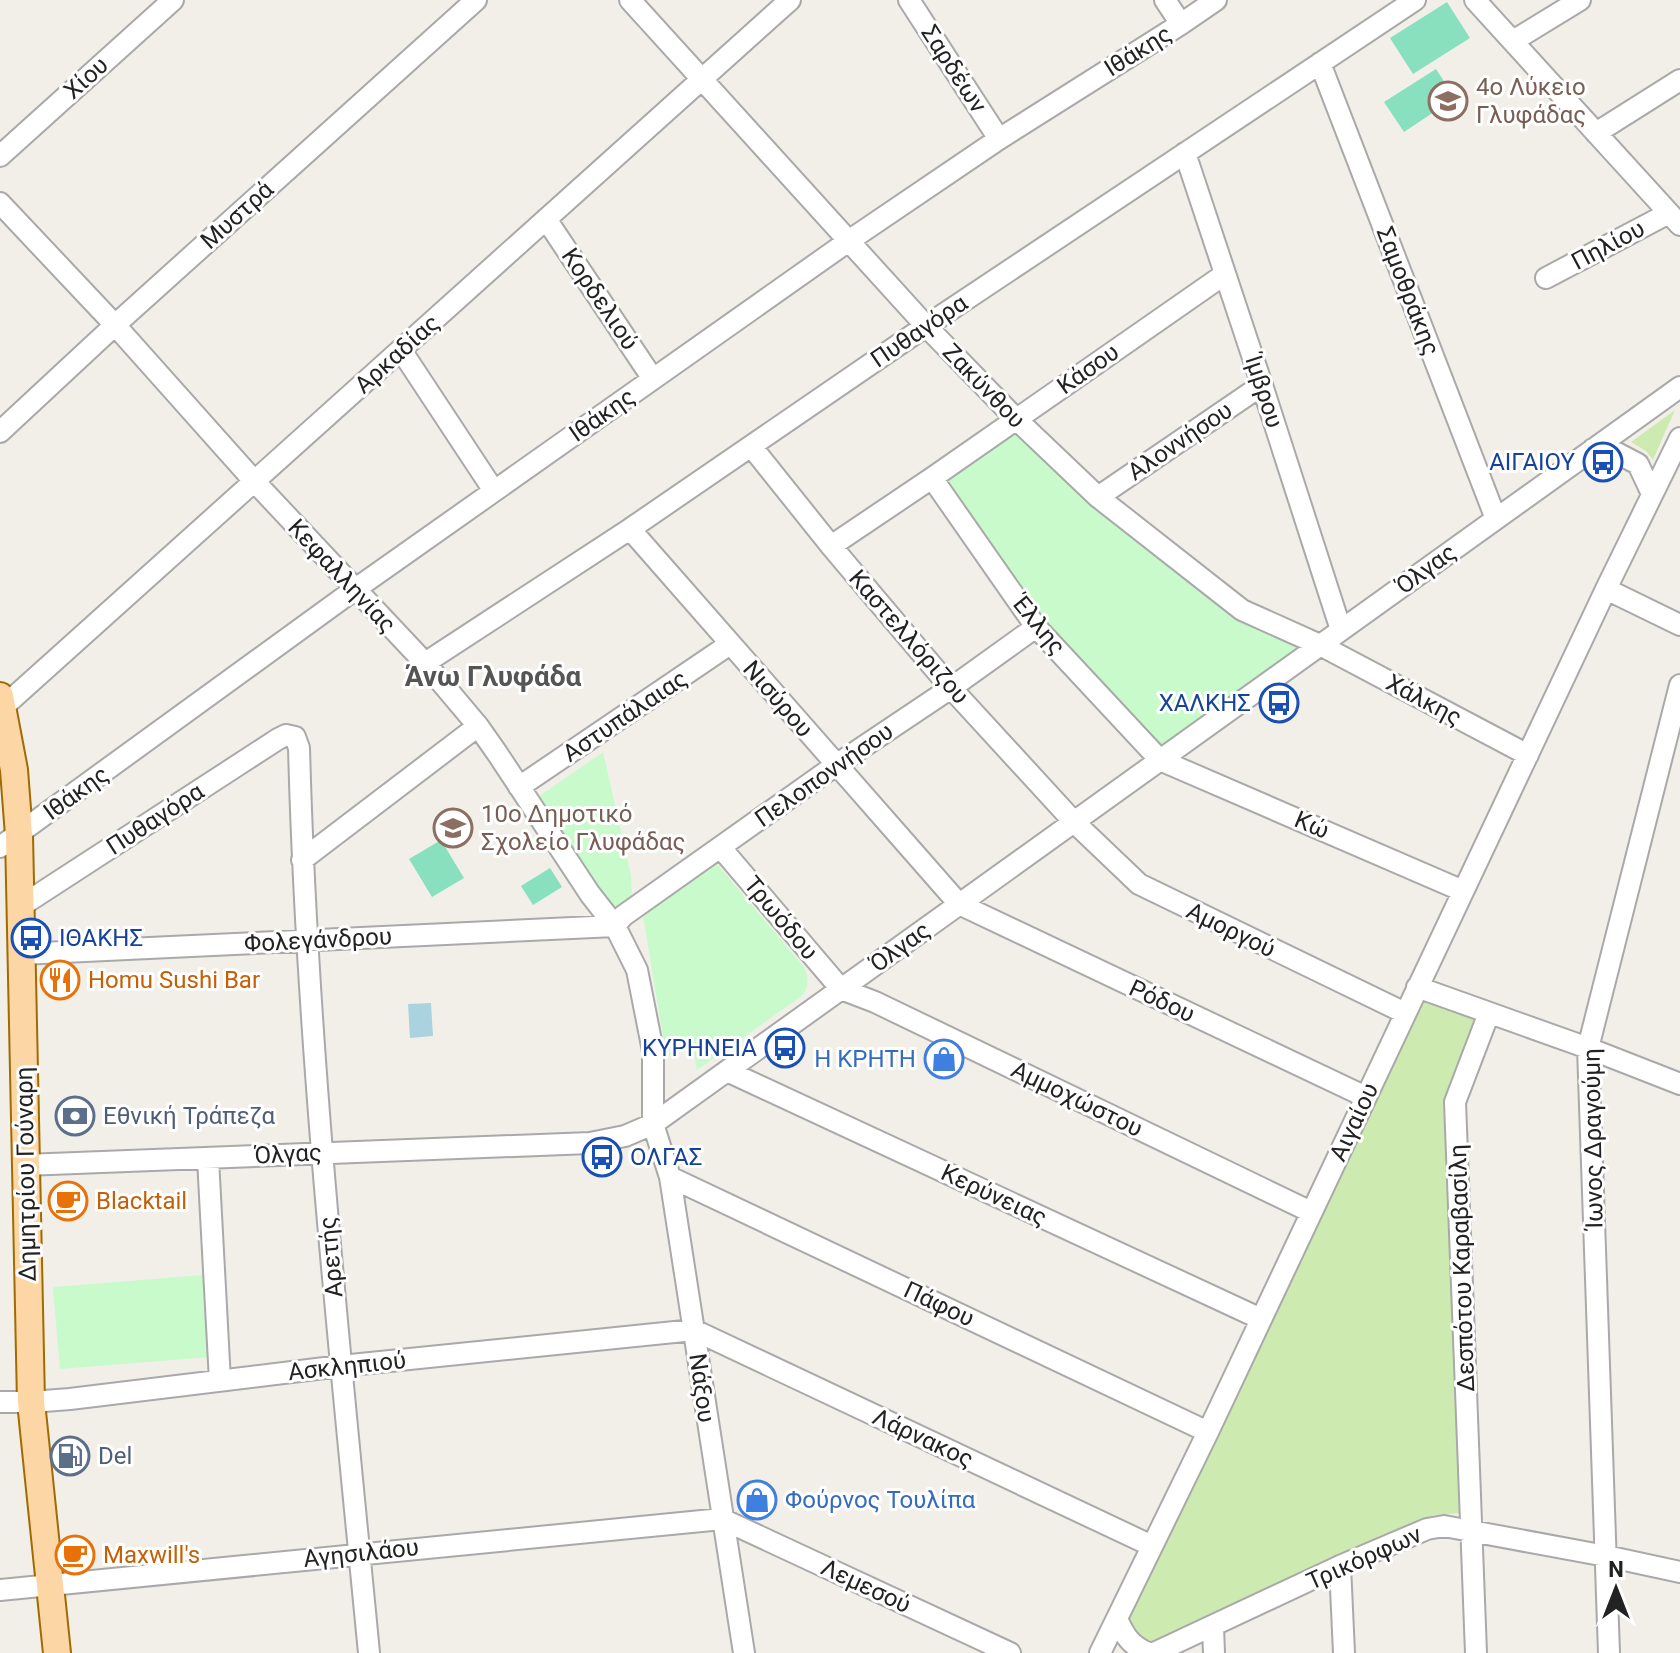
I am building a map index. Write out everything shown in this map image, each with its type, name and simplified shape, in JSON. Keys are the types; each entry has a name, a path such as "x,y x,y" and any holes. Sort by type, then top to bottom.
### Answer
{"main road":[{"name":"Δημητρίου Γούναρη","path":"2,702 14,770 10,841 21,906 13,1166 31,1402 57,1653"}],"street":[{"name":"Χίου","path":"0,156 173,0"},
{"name":"Μυστρά","path":"0,432 476,0"},
{"name":"Ζακύνθου","path":"630,0 926,326 1016,419 1098,497 1242,610 1320,645"},
{"name":"Αρκαδίας","path":"2,702 255,482 790,0"},
{"name":"Σαρδέων","path":"909,0 999,139"},
{"path":"1165,0 1181,24"},
{"name":"Ιθάκης","path":"10,841 354,590 850,240 999,139 1216,0"},
{"name":"Πυθαγόρα","path":"425,663 630,529 926,326 1415,0"},
{"path":"1475,0 1674,219"},
{"path":"1513,41 1580,0"},
{"name":"Σαμοθράκης","path":"1320,63 1496,519"},
{"path":"1596,133 1680,80"},
{"name":"Ίμβρου","path":"1185,153 1341,630"},
{"name":"Κεφαλληνίας","path":"0,203 115,325 354,590 425,663 478,726 590,894 615,926 637,970 653,1051 653,1124"},
{"name":"Κορδελιού","path":"546,219 653,379"},
{"name":"Πηλίου","path":"1546,278 1674,219"},
{"name":"Κάσου","path":"831,546 1225,274"},
{"path":"401,350 494,491"},
{"name":"Αλοννήσου","path":"1098,497 1262,385"},
{"name":"Όλγας","path":"13,1166 590,1143 625,1136 653,1124 1680,387"},
{"name":"Αιγαίου","path":"1100,1653 1680,438"},
{"name":"Καστελλόριζου","path":"751,446 951,688 1074,822"},
{"path":"1593,449 1617,453 1638,464 1652,494"},
{"name":"Έλλης","path":"932,478 1036,627 1160,760"},
{"name":"Νισύρου","path":"630,529 959,904"},
{"path":"1606,589 1680,625"},
{"name":"Πελοποννήσου","path":"615,926 623,916 1036,627"},
{"name":"Αστυπάλαιας","path":"519,787 730,644"},
{"name":"Χάλκης","path":"1320,645 1528,755"},
{"name":"Ίωνος Δραγούμη","path":"1609,1653 1588,1048 1680,685"},
{"path":"302,860 478,726"},
{"name":"Πυθαγόρα","path":"21,906 278,739 290,735"},
{"name":"Αρετής","path":"290,735 295,737 299,748 306,941 322,1152 369,1653"},
{"name":"Κώ","path":"1160,760 1463,891"},
{"name":"Αμοργού","path":"1074,822 1139,884 1405,1013"},
{"name":"Τρωόδου","path":"721,848 841,989"},
{"name":"Ρόδου","path":"959,904 1366,1097"},
{"name":"Φολεγάνδρου","path":"21,954 615,926"},
{"path":"1417,987 1680,1084"},
{"name":"Αμμοχώστου","path":"841,989 875,1002 1311,1212"},
{"name":"Δεσπότου Καραβασίλη","path":"1476,1653 1455,1102 1489,1013"},
{"name":"Κερύνειας","path":"727,1071 1261,1319"},
{"name":"Νάξου","path":"653,1124 670,1177 744,1653"},
{"path":"208,1159 220,1381"},
{"name":"Πάφου","path":"670,1177 1208,1432"},
{"name":"Ασκληπιού","path":"0,1402 136,1392 341,1366 694,1330"},
{"name":"Λάρνακος","path":"694,1330 1152,1546"},
{"name":"Αγησιλάου","path":"0,1590 722,1519"},
{"name":"Λεμεσού","path":"722,1519 1010,1653"},
{"name":"Τρικόρφων","path":"1154,1653 1340,1566 1427,1529 1444,1526 1472,1529 1680,1572"},
{"path":"1340,1566 1344,1653"},
{"path":"1117,1619 1127,1640 1148,1653"},
{"path":"1213,1627 1214,1653"}],"green space":[{"path":"1447,2 1470,38 1413,74 1390,38"},
{"path":"1436,69 1455,98 1404,132 1384,102"},
{"path":"1675,410 1653,460 1646,451 1631,442"},
{"path":"1015,426 1307,650 1166,753 1049,629 942,477"},
{"path":"603,752 631,875 632,901 610,914 538,797"},
{"path":"441,840 464,878 432,897 409,859"},
{"path":"717,864 804,967 808,984 799,998 697,1070 692,1042 684,1041 672,1058 665,1048 643,916"},
{"path":"550,868 562,887 533,905 521,886"},
{"path":"1421,990 1482,1016 1451,1102 1464,1513 1434,1515 1148,1647 1125,1616"},
{"path":"204,1275 210,1357 60,1369 53,1287"}],"water":[{"path":"431,1003 433,1036 410,1038 408,1004"}],"place":[{"name":"4ο Λύκειο Γλυφάδας","path":"1448,101"},
{"name":"ΑΙΓΑΙΟΥ","path":"1603,462"},
{"name":"ΧΑΛΚΗΣ","path":"1279,703"},
{"name":"10o Δημοτικό Σχολείο Γλυφάδας","path":"453,828"},
{"name":"ΙΘΑΚΗΣ","path":"31,938"},
{"name":"Homu Sushi Bar","path":"60,980"},
{"name":"ΚΥΡΗΝΕΙΑ","path":"785,1048"},
{"name":"Η ΚΡΗΤΗ","path":"944,1059"},
{"name":"Εθνική Τράπεζα","path":"75,1116"},
{"name":"ΟΛΓΑΣ","path":"602,1157"},
{"name":"Blacktail","path":"68,1201"},
{"name":"Del","path":"70,1456"},
{"name":"Φούρνος Τουλίπα","path":"757,1500"},
{"name":"Maxwill's","path":"75,1555"}],"district":[{"name":"Άνω Γλυφάδα","path":"493,676"}]}
